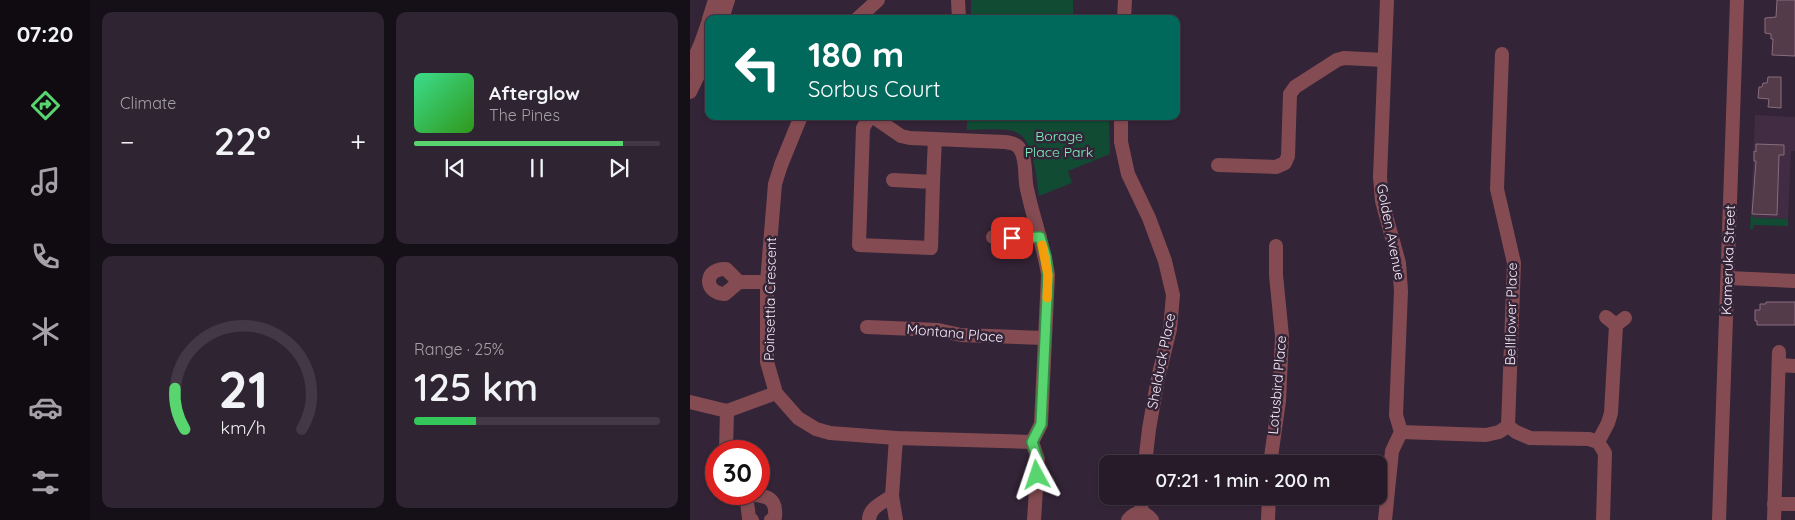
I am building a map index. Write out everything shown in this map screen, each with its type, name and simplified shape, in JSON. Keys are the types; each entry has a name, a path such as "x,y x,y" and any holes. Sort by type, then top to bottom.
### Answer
{"street":[{"path":"710,15 715,0"},
{"path":"723,15 728,0"},
{"path":"861,15 878,0"},
{"path":"958,0 959,15"},
{"path":"1124,0 1124,15"},
{"name":"Golden Avenue","path":"1387,0 1380,177 1382,201 1399,264 1401,291 1396,414 1401,432"},
{"name":"Kameruka Street","path":"1727,520 1737,0"},
{"name":"Kameruka Street","path":"1719,520 1745,0"},
{"path":"690,68 705,48"},
{"path":"690,92 705,50"},
{"name":"Bellflower Place","path":"1502,54 1497,189 1514,263 1508,426"},
{"path":"1218,165 1276,167 1285,163 1288,156 1290,94 1295,87 1337,60 1344,58 1384,60"},
{"name":"Poinsettia Crescent","path":"799,120 775,184 767,282 766,362 776,394 798,418 816,429 830,433 896,438 1032,442"},
{"path":"868,120 863,128 859,245 931,248 934,139"},
{"path":"877,120 901,136 916,139 1005,142 1018,147 1024,158 1027,191 1046,257 1048,275 1041,424 1032,442 1038,460 1034,520"},
{"name":"Shelduck Place","path":"1121,120 1122,142 1128,174 1150,218 1165,261 1173,295 1170,329 1148,429 1146,455"},
{"path":"893,180 934,182"},
{"path":"993,238 1040,237"},
{"name":"Lotusbird Place","path":"1271,455 1279,401 1282,336 1276,275 1276,246"},
{"path":"1732,278 1795,281"},
{"path":"739,282 767,282"},
{"path":"1598,442 1611,413 1616,320"},
{"name":"Montana Place","path":"867,327 938,330 961,335 1044,338"},
{"path":"1774,520 1779,359 1795,366"},
{"path":"690,401 727,411 776,394"},
{"path":"726,440 727,411"},
{"path":"1385,520 1392,451 1401,432 1486,435 1499,432 1508,426 1530,438 1589,439 1598,442 1605,453 1603,520"},
{"path":"896,438 892,496 896,520"},
{"path":"869,520 868,517 872,509 892,496"},
{"path":"770,498 776,507 774,517 771,520"},
{"path":"1774,504 1795,504"},
{"path":"747,505 749,518 752,520"},
{"path":"1268,520 1269,505"},
{"path":"1128,520 1133,515 1146,516"}],"shaded area":[{"path":"1755,115 1795,117 1795,151 1791,151 1788,219 1754,218 1751,213"}],"green space":[{"path":"971,0 1073,0 1073,15 971,15"},
{"name":"Borage Place Park","path":"967,120 1109,120 1110,154 1068,171 1072,183 1039,196 1030,149 1020,135 1013,131 967,130"},
{"path":"1751,213 1754,218 1788,219 1788,226 1754,225 1753,229 1750,229"}],"building":[{"path":"1777,0 1795,0 1795,56 1772,55 1773,39 1771,39 1771,34 1765,33 1765,18 1776,17"},
{"path":"1768,77 1781,77 1781,108 1768,107 1769,99 1758,98 1759,87 1762,87 1763,83 1767,83"},
{"path":"1756,144 1784,145 1784,155 1779,155 1777,215 1752,214 1756,161 1754,161 1754,151 1756,152"},
{"path":"1766,302 1795,302 1795,325 1757,325 1755,310 1760,310 1760,304 1766,304"}],"slow traffic":[{"path":"1042,245 1046,257 1048,275 1047,298"}],"route":[{"path":"1012,238 1040,237 1046,257 1048,275 1041,424 1032,442 1038,460 1037,475"}]}
